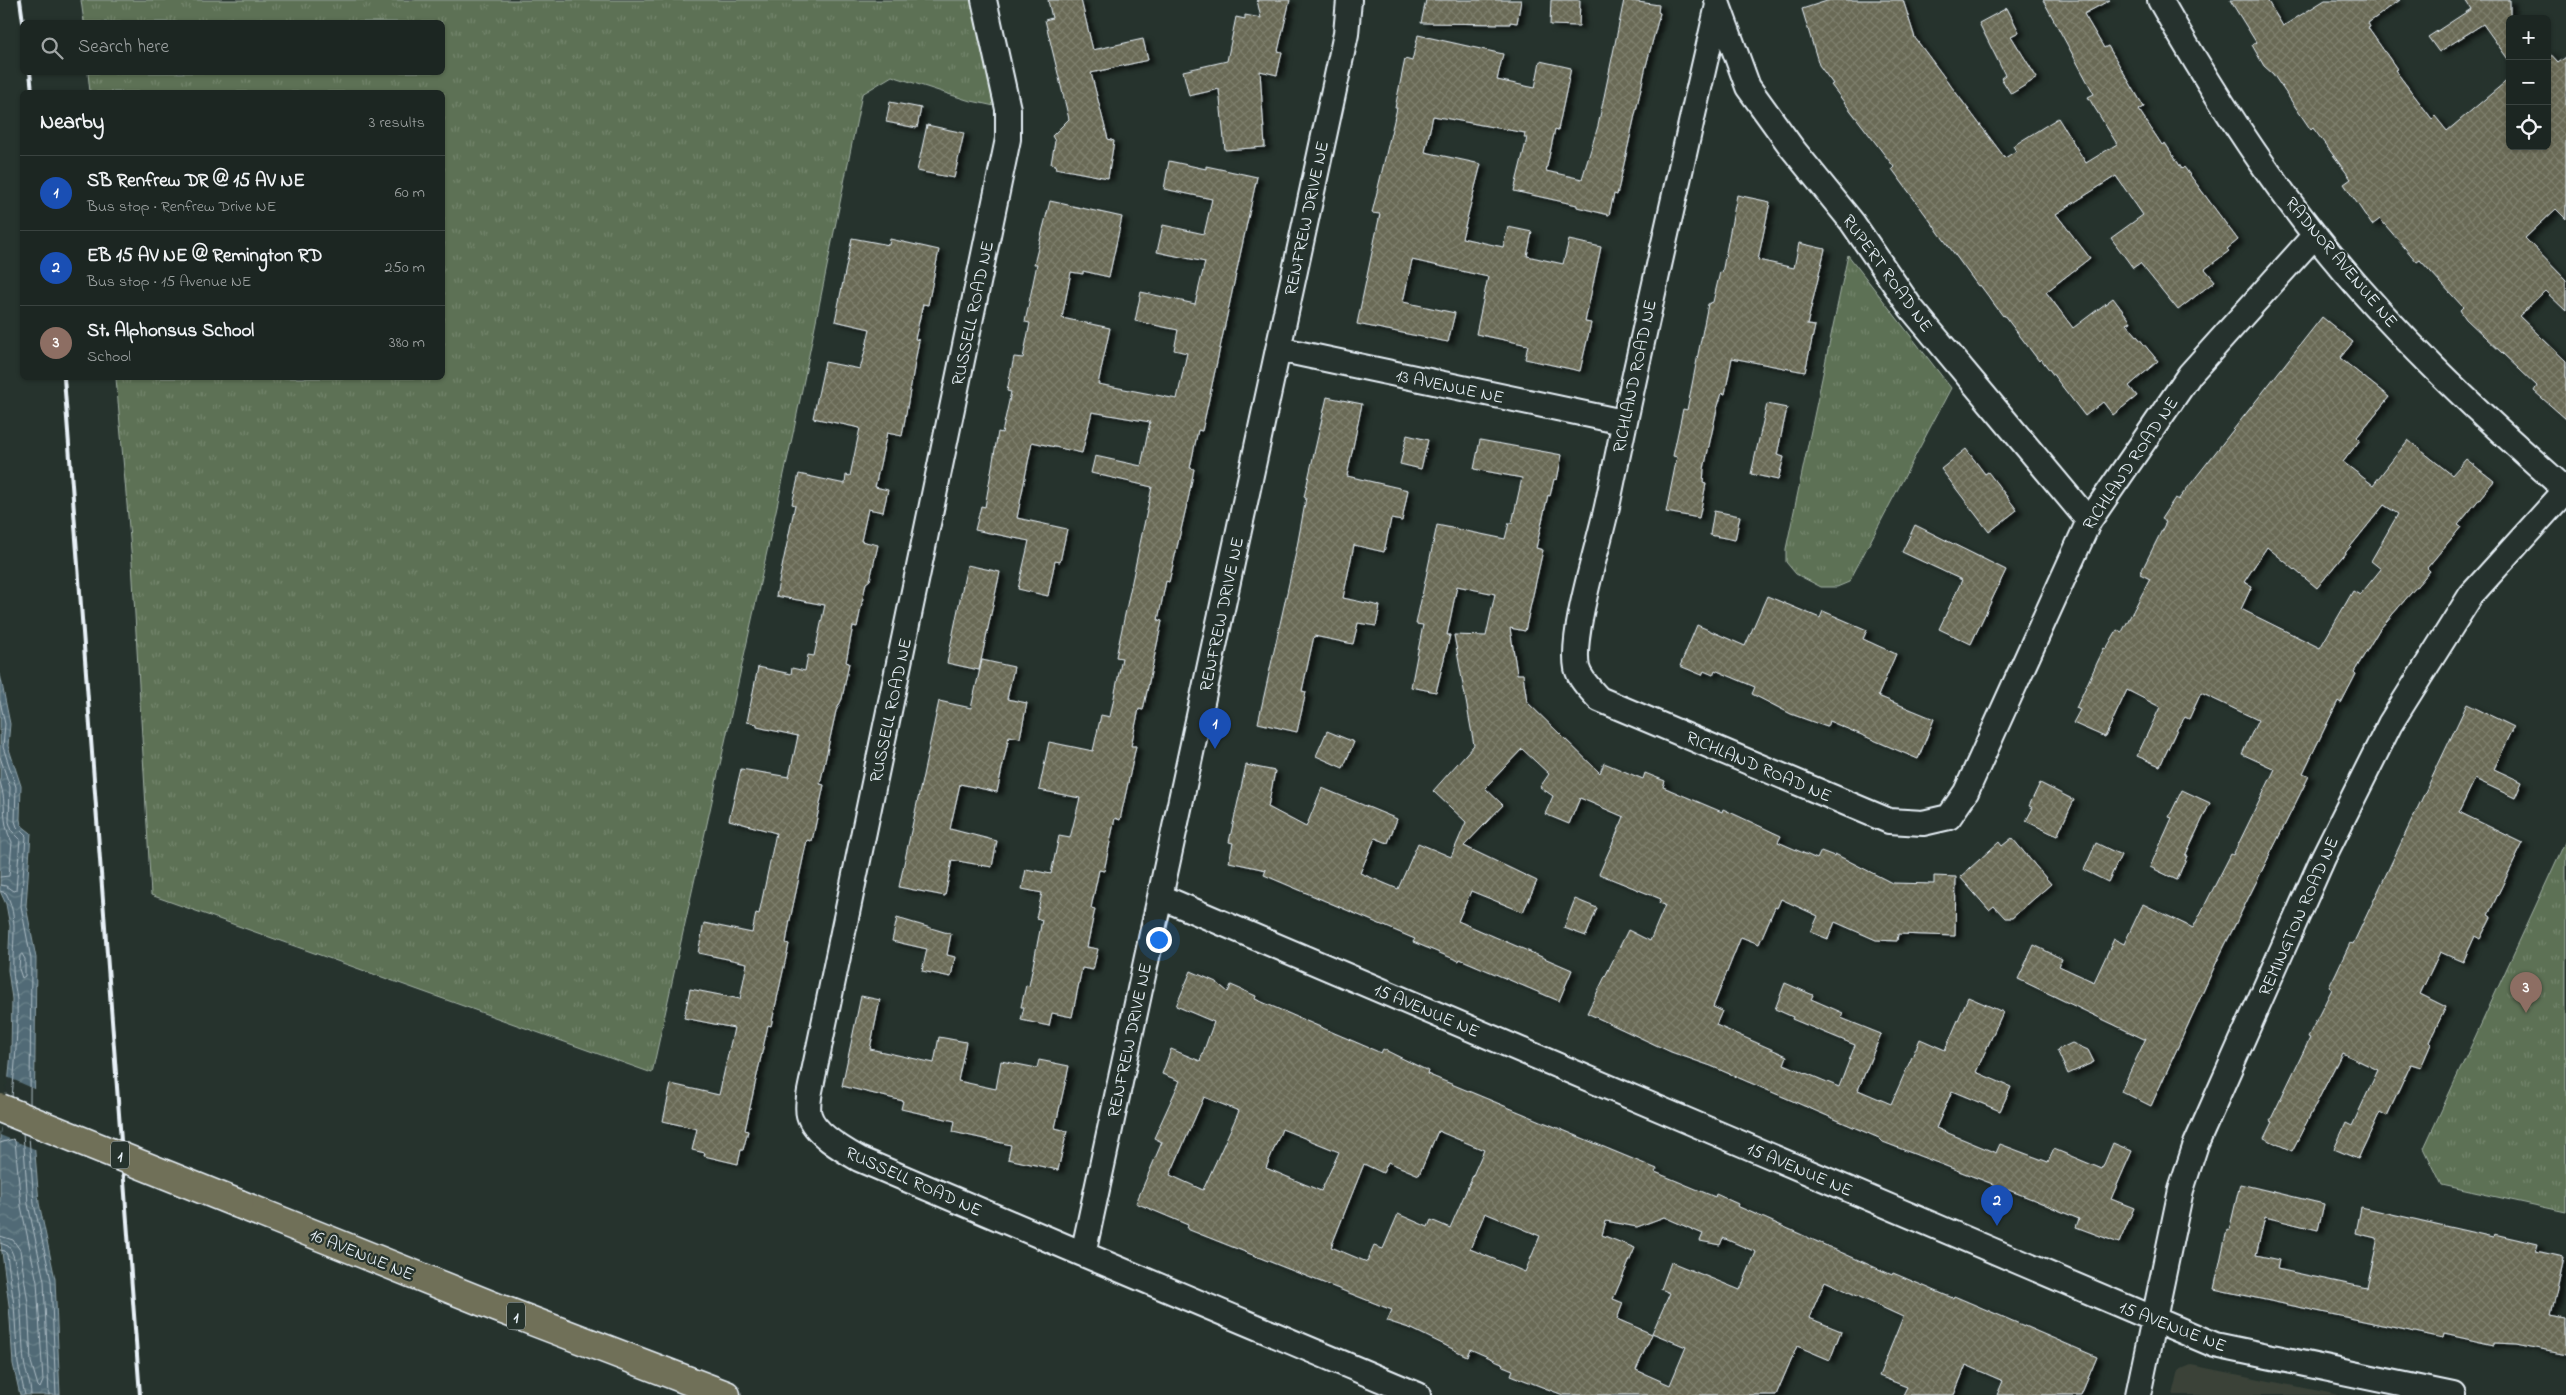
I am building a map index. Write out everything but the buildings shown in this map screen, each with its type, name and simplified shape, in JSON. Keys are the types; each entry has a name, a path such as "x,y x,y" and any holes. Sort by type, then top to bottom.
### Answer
{"highway":[{"name":"16 AVENUE NE","path":"0,1108 516,1315 726,1395"}],"street":[{"name":"RUSSELL ROAD NE","path":"984,0 1008,110 1008,139 810,1091 809,1114 824,1136 839,1148 859,1159 1083,1254"},
{"name":"RENFREW DRIVE NE","path":"1083,1254 1346,34 1349,0"},
{"name":"RADNOR AVENUE NE","path":"2160,0 2205,79 2275,181 2315,235 2438,372 2507,438 2566,490"},
{"name":"RICHLAND ROAD NE","path":"1718,3 1623,422 1577,648 1578,670 1587,686 1599,698 1890,821 1923,823 1949,817 1966,792 2089,520 2190,374 2315,235"},
{"name":"RUPERT ROAD NE","path":"1718,3 1748,87 1792,148 1852,222 1911,308 2089,520"},
{"name":"13 AVENUE NE","path":"1278,349 1623,422"},
{"name":"REMINGTON ROAD NE","path":"2138,1395 2180,1190 2196,1144 2323,858 2390,724 2471,595 2566,490"},
{"name":"15 AVENUE NE","path":"1161,897 2215,1345 2453,1395"},
{"path":"1083,1254 1418,1395"}],"shaded area":[{"path":"2191,1365 2339,1395 2173,1395 2179,1370"}],"green space":[{"path":"81,0 984,0 1008,109 967,100 892,76 862,94 794,429 652,1073 151,895 132,562 116,380 445,380 445,90 90,90 88,75 445,75 445,20 84,20"},
{"path":"1848,255 1951,388 1849,582 1837,587 1821,587 1796,574 1786,562 1786,549"},
{"path":"2566,840 2566,1212 2442,1185 2424,1148"}],"water":[{"path":"0,674 10,724 8,746 21,786 21,825 31,833 26,906 36,958 34,1141 39,1203 55,1279 60,1395 20,1395 13,1364 9,1305 0,1237 0,1133 6,1108 11,1052 12,999 8,970 10,926 6,904 0,891"}],"pier":[{"path":"7,1077 37,1090 37,1150 0,1135"}],"railway":[{"path":"20,0 23,20"},
{"path":"30,75 32,90"},
{"path":"64,380 140,1395"}],"place":[{"name":"SB Renfrew DR @ 15 AV NE","path":"1215,749"},
{"name":"St. Alphonsus School","path":"2526,1013"},
{"name":"EB 15 AV NE @ Remington RD","path":"1997,1226"}]}
